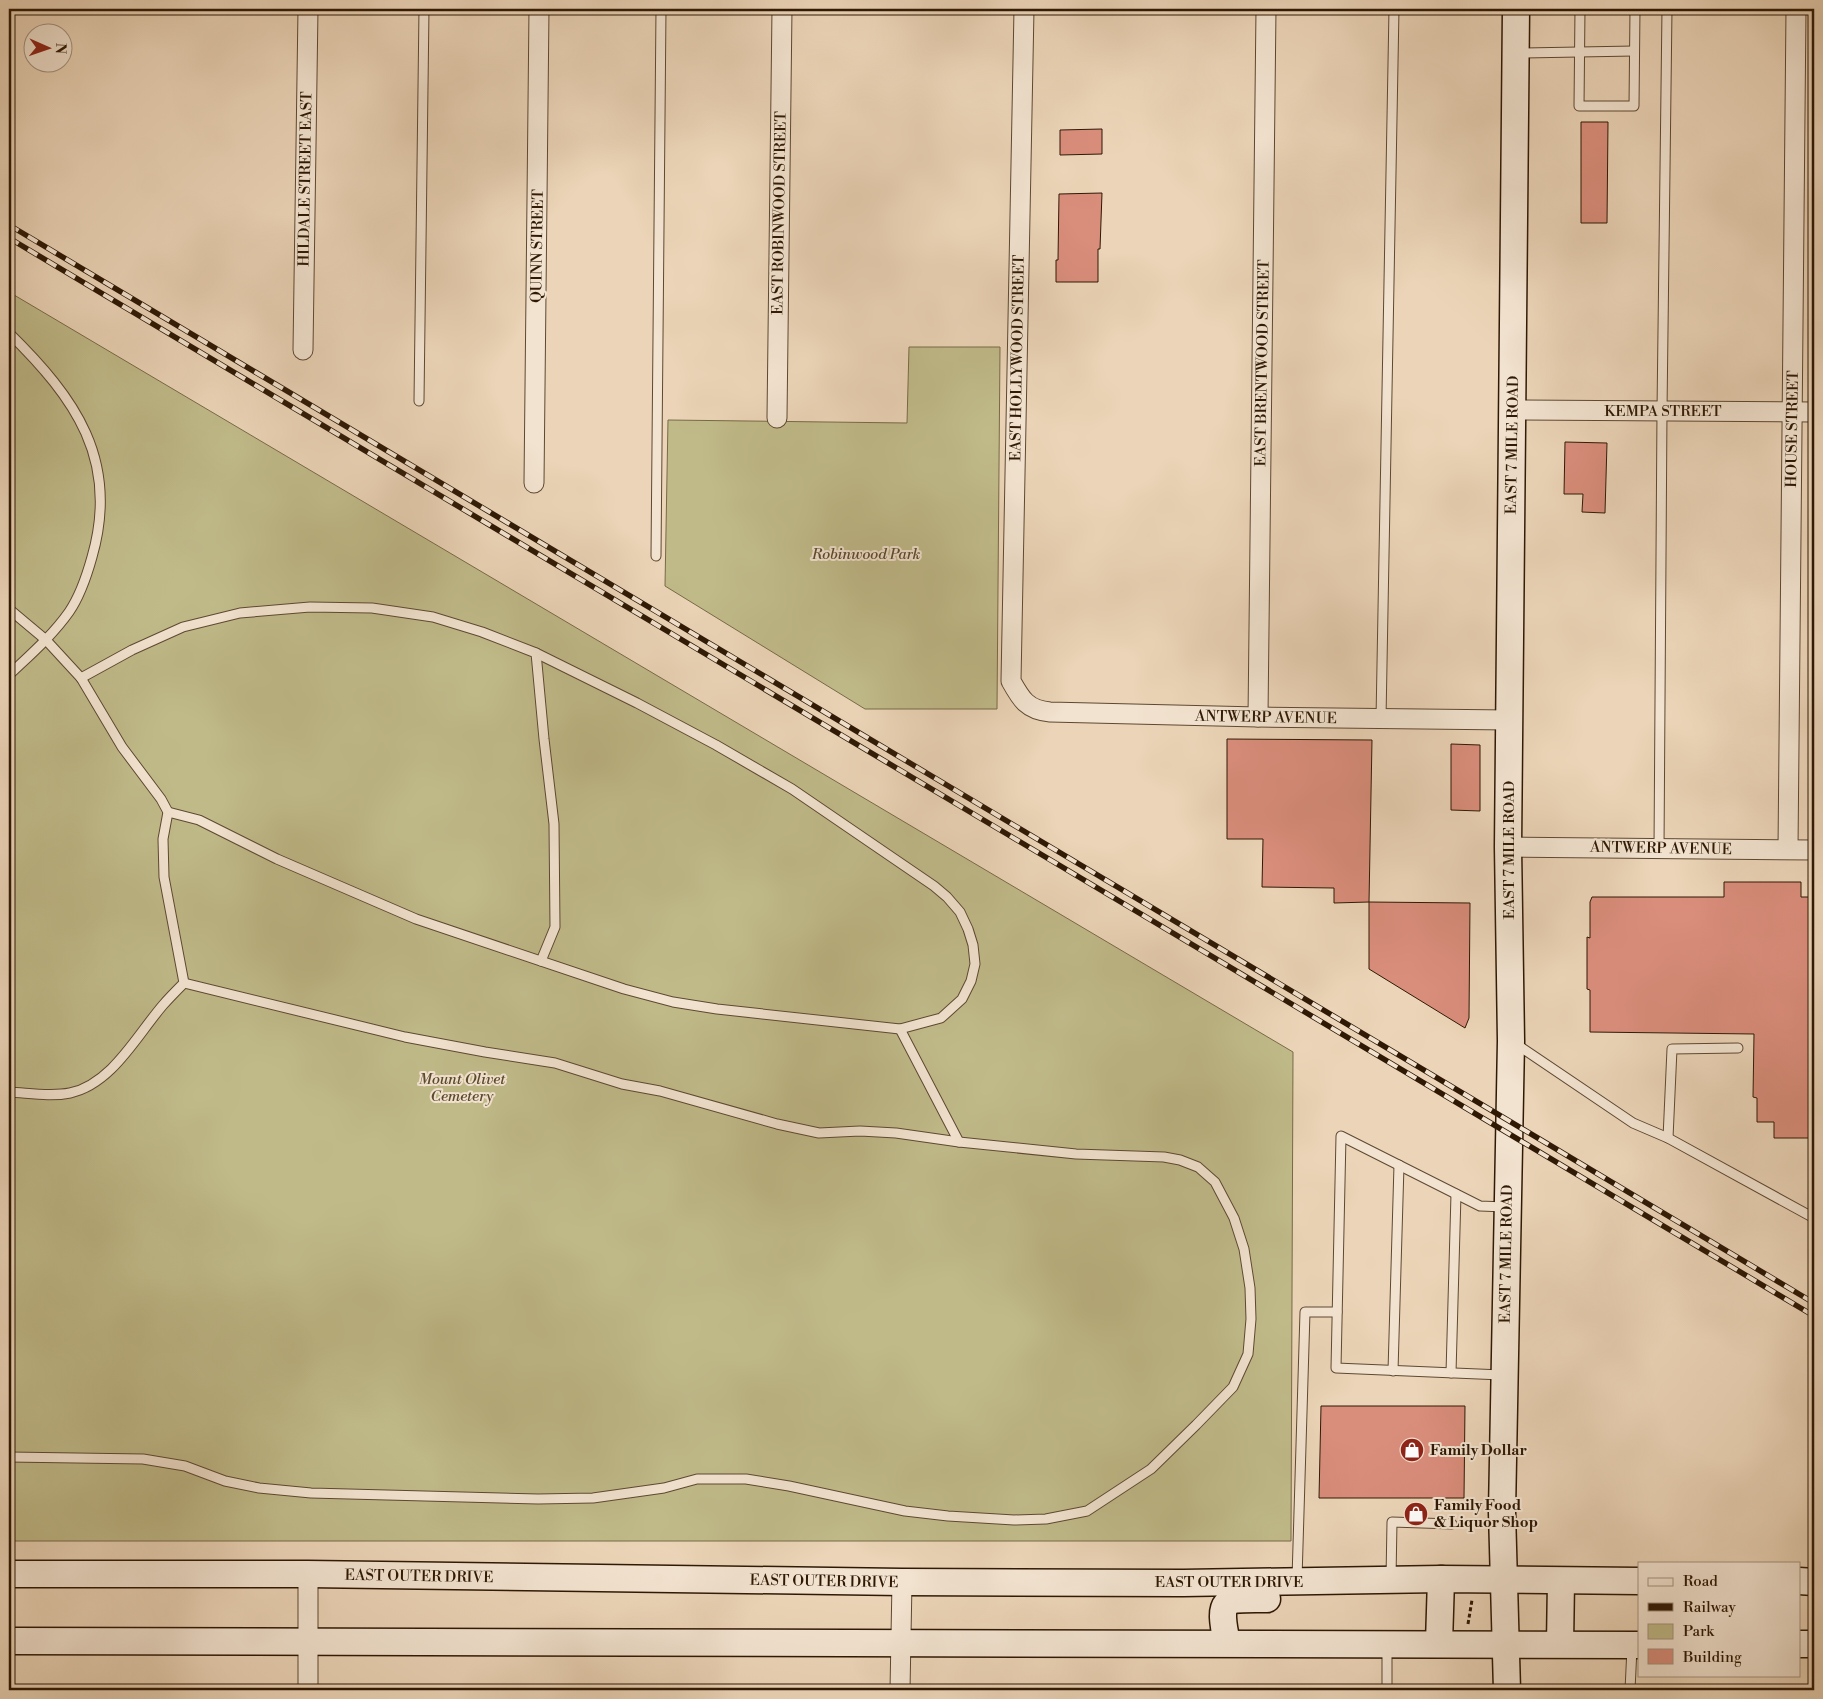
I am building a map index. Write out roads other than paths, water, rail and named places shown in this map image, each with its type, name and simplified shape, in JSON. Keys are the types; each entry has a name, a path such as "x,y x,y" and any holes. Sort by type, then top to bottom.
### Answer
{"main road":[{"name":"EAST 7 MILE ROAD","path":"1507,1690 1502,1512 1512,1041 1508,847 1516,9"},
{"name":"EAST OUTER DRIVE","path":"9,1574 308,1574 902,1582 1638,1581"},
{"path":"1439,1643 1441,1580"},
{"path":"1227,1643 1222,1617 1224,1608 1229,1601 1238,1599 1331,1598 1387,1581"},
{"path":"1560,1644 1561,1581"},
{"path":"1800,1581 1814,1582"},
{"path":"9,1641 1637,1643"},
{"path":"1800,1644 1814,1644"}],"street":[{"name":"HILDALE STREET EAST","path":"303,350 308,9"},
{"name":"QUINN STREET","path":"534,483 539,9"},
{"name":"EAST ROBINWOOD STREET","path":"777,418 782,9"},
{"name":"EAST HOLLYWOOD STREET","path":"1024,9 1011,681 1026,702"},
{"name":"EAST BRENTWOOD STREET","path":"1258,717 1266,9"},
{"name":"HOUSE STREET","path":"1788,849 1796,9"},
{"name":"KEMPA STREET","path":"1512,410 1814,412"},
{"name":"ANTWERP AVENUE","path":"1026,702 1031,708 1038,711 1050,712 1509,720"},
{"name":"ANTWERP AVENUE","path":"1508,847 1814,850"},
{"path":"308,1574 308,1690"},
{"path":"900,1690 902,1582"}],"lane":[{"path":"419,402 424,9"},
{"path":"656,556 661,9"},
{"path":"1381,719 1394,9"},
{"path":"1580,9 1579,106 1634,106 1635,9"},
{"path":"1660,848 1662,411 1667,9"},
{"path":"1516,53 1634,51"},
{"path":"9,333 48,375 84,427 92,448 100,480 100,515 96,543 86,579 70,611 46,640 9,675"},
{"path":"82,678 132,650 183,627 240,613 310,607 372,608 434,617 482,632 536,653 637,703 716,745 792,789 934,886 947,897 960,912 968,929 973,945 975,964 971,981 962,999 941,1018 900,1029 775,1016 673,1002 624,989 416,919 278,859 199,820 168,812"},
{"path":"9,609 46,640 82,678 122,747 161,799 168,812 163,838 164,877 184,983"},
{"path":"536,653 554,824 555,927 541,961"},
{"path":"9,1092 51,1094 71,1092 86,1087 110,1070 134,1044 163,1005 184,983"},
{"path":"9,1457 143,1459 185,1466 225,1481 258,1488 311,1493 538,1499 594,1498 664,1488 698,1479 746,1479 789,1486 905,1511 1014,1520 1046,1519 1087,1511 1151,1469 1233,1387 1248,1354 1251,1319 1250,1288 1244,1249 1234,1218 1215,1182 1198,1167 1180,1160 1164,1157 1076,1154 959,1142 896,1133 860,1131 818,1133 777,1124 660,1091 622,1084 555,1063 404,1037 184,983"},
{"path":"900,1029 959,1142"},
{"path":"1512,1041 1633,1123 1668,1138 1814,1218"},
{"path":"1668,1138 1672,1049 1738,1048"},
{"path":"1504,1375 1336,1368 1341,1136 1480,1206 1507,1207"},
{"path":"1393,1370 1398,1165"},
{"path":"1451,1373 1456,1194"},
{"path":"1297,1581 1305,1312 1337,1312"},
{"path":"1387,1581 1392,1522 1452,1524"},
{"path":"1387,1643 1387,1690"},
{"path":"1630,1690 1637,1643"}],"railway":[{"path":"9,225 1814,1303"},
{"path":"9,238 1814,1316"}],"place":[{"name":"Family Dollar","path":"1412,1450"},
{"name":"Family Food & Liquor Shop","path":"1416,1514"}],"park label":[{"name":"Robinwood Park","path":"866,554"},
{"name":"Mount Olivet Cemetery","path":"462,1088"}]}
